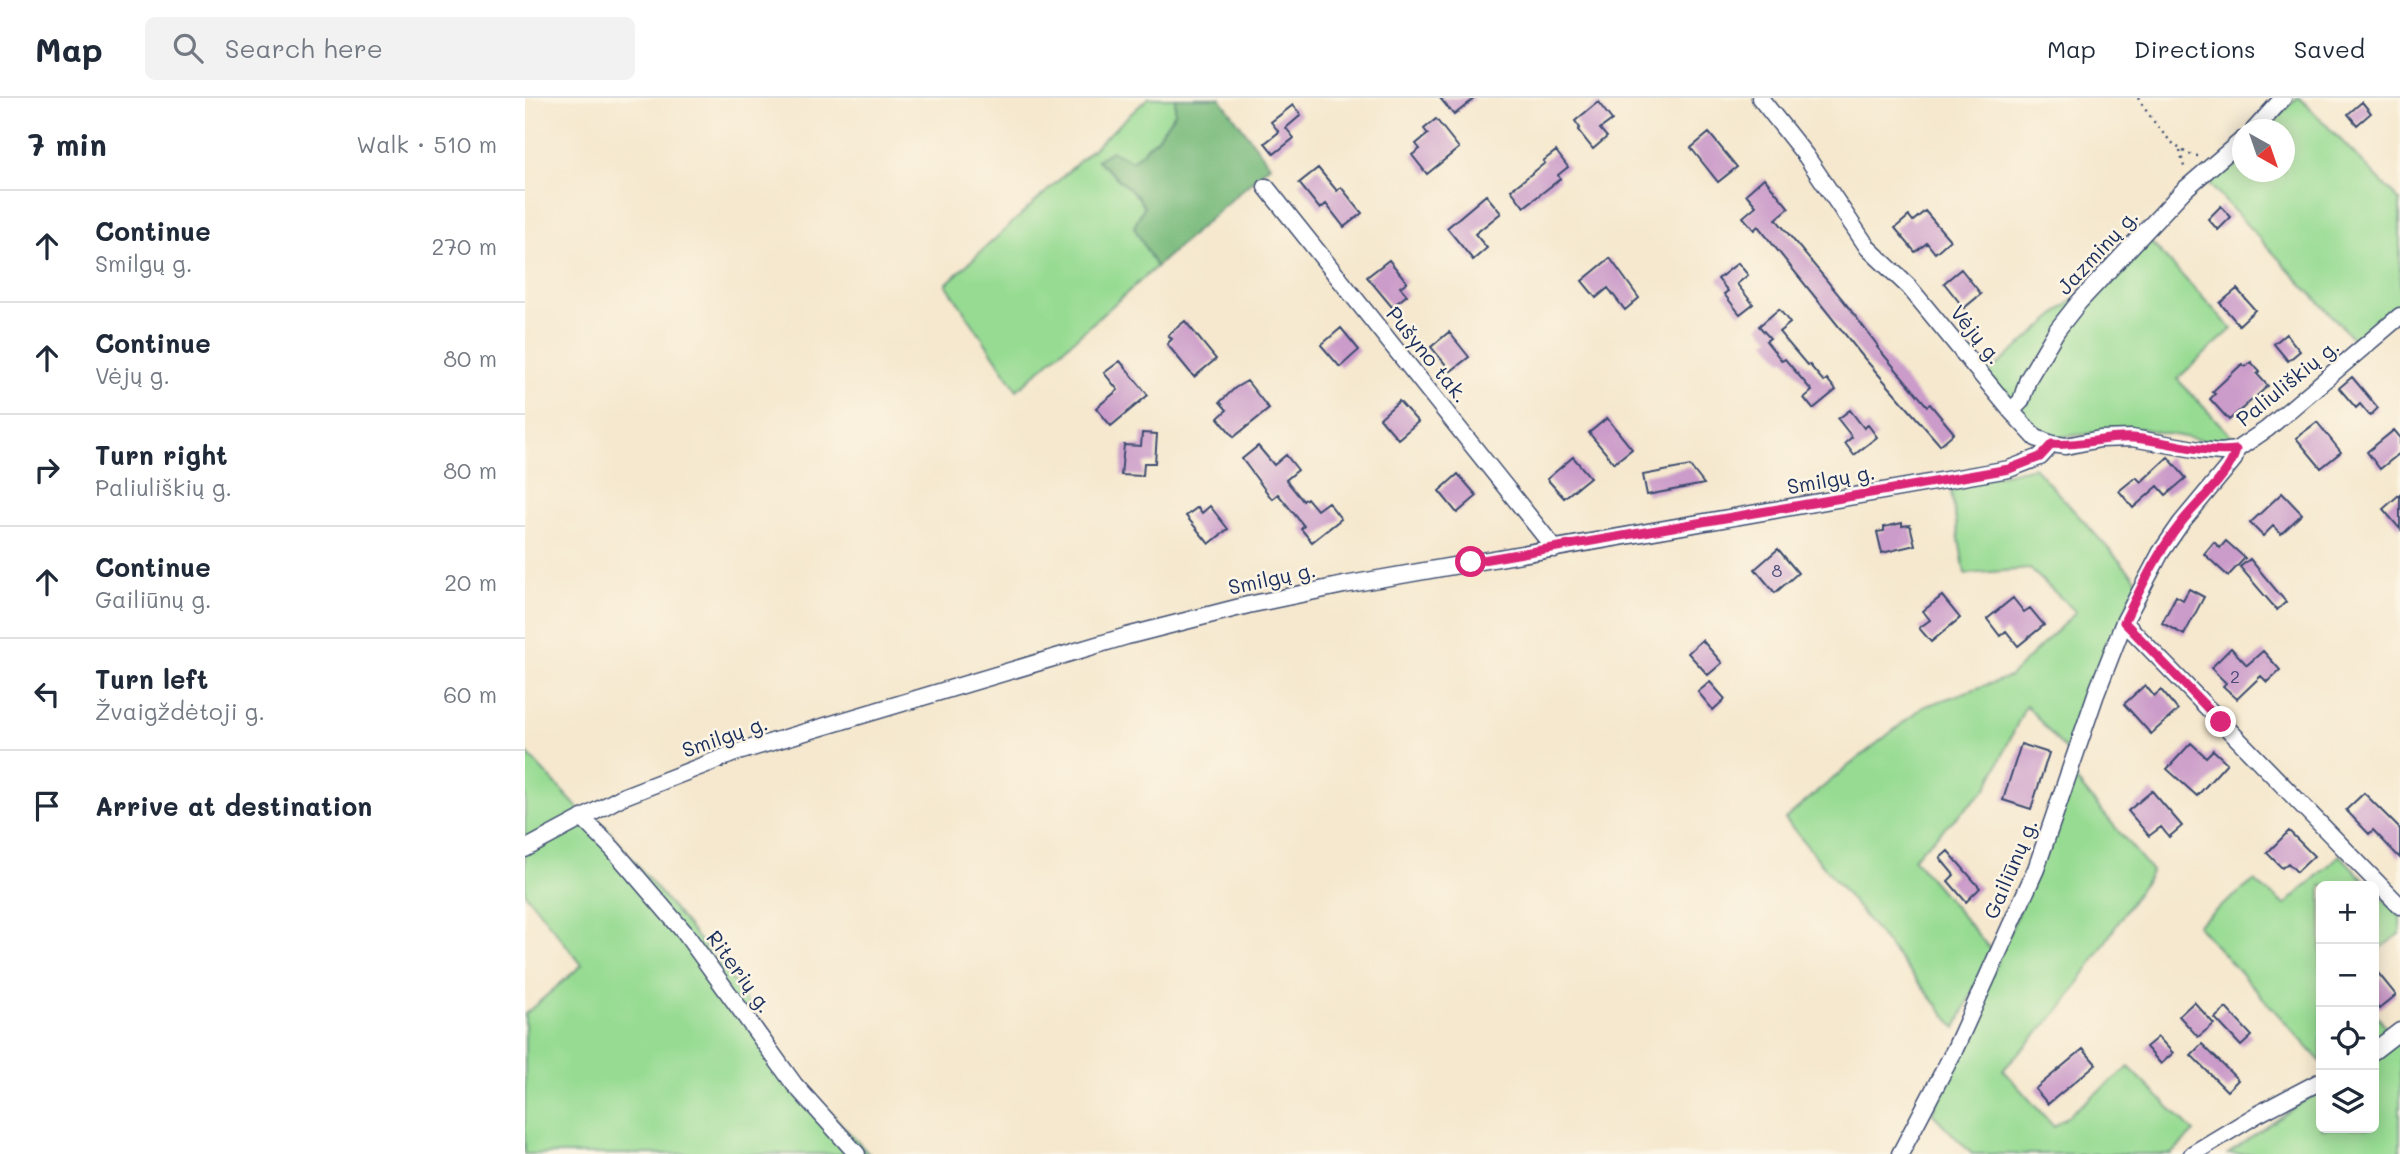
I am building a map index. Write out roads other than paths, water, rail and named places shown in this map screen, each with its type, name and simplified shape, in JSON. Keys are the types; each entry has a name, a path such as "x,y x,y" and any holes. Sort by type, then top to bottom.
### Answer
{"street":[{"name":"Vėjų g.","path":"1760,98 1806,156 1868,248 1909,287 2036,438 2052,444"},
{"path":"2264,119 2283,98"},
{"name":"Jazminų g.","path":"2011,411 2021,401 2028,379 2057,330 2079,302 2184,190 2232,149"},
{"name":"Pušyno tak.","path":"1266,187 1555,549"},
{"name":"Paliuliškių g.","path":"2140,591 2161,552 2181,523 2234,459 2236,450 2267,429 2400,316"},
{"path":"2052,444 2066,446 2100,439 2132,438 2200,450 2236,450"},
{"name":"Smilgų g.","path":"525,849 622,797 735,753 1127,636 1248,605 1344,585 2009,469 2040,457 2052,444"},
{"name":"Gailiūnų g.","path":"1900,1154 1954,1051 2036,869 2096,694 2124,622 2140,591"},
{"path":"2124,622 2400,906"},
{"name":"Riterių g.","path":"582,818 613,849 685,933 794,1084 857,1154"},
{"path":"2379,1047 2400,1031"},
{"path":"2192,1154 2258,1114 2316,1084"}]}
